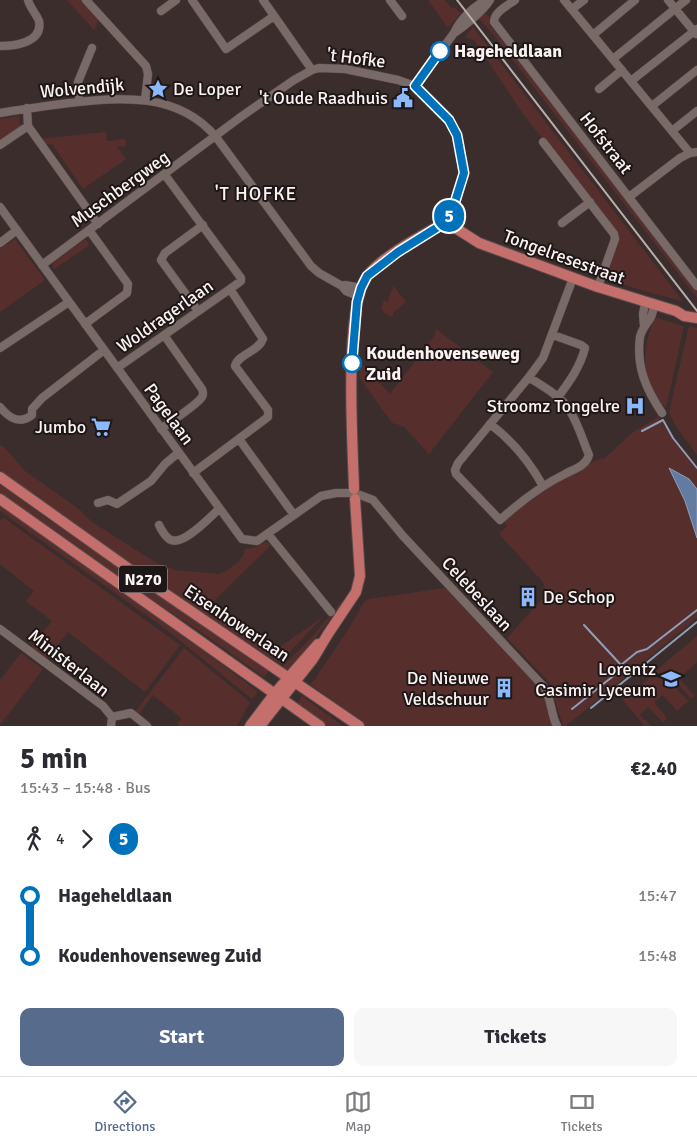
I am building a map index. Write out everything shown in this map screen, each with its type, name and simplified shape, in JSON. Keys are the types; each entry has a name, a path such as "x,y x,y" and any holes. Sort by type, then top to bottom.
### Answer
{"main road":[{"name":"Tongelresestraat","path":"446,222 479,243 573,278 650,304 676,311 697,313"},
{"path":"250,726 292,680 328,634 355,594 358,585 360,576 351,375 359,292 367,276 381,263 446,222"},
{"name":"Tongelresestraat","path":"676,311 684,316 697,318"},
{"name":"Eisenhowerlaan","path":"0,477 132,571 359,726"},
{"name":"Eisenhowerlaan","path":"0,499 320,726"},
{"path":"260,726 278,696"}],"street":[{"path":"0,46 25,43 37,33 39,20 31,9 28,0"},
{"path":"86,0 146,66 148,74 145,100"},
{"path":"161,11 176,0"},
{"path":"186,0 192,0 226,49 274,16"},
{"path":"263,0 312,70"},
{"path":"390,0 402,16"},
{"path":"415,86 454,33 462,28 471,15 486,6 488,0"},
{"name":"Hofstraat","path":"515,0 494,17 494,22 697,286"},
{"path":"564,0 672,131 693,153 680,158 629,197"},
{"path":"572,9 584,0"},
{"path":"593,35 636,0"},
{"path":"631,81 696,32 668,0"},
{"path":"613,59 686,0"},
{"path":"79,102 78,82 92,48"},
{"name":"'t Hofke","path":"216,137 242,116 294,80 312,70 345,69 398,80 415,86 449,120 457,135 461,151 464,173 455,202 446,222"},
{"path":"599,89 622,70"},
{"path":"652,106 697,70"},
{"name":"Wolvendijk","path":"0,113 27,108 118,98 145,100 163,104 188,114 208,127 216,137"},
{"path":"27,108 28,126 98,224"},
{"path":"672,131 697,111"},
{"path":"0,145 28,126"},
{"path":"216,137 303,256 319,273 342,286 345,285 359,292"},
{"name":"Muschbergweg","path":"42,265 216,137"},
{"path":"543,142 614,234 615,239 598,287"},
{"path":"165,174 241,278 230,289 263,339 261,344 237,361 235,366 268,410 268,417 193,473"},
{"path":"562,223 590,202"},
{"name":"Pagelaan","path":"0,206 242,540 257,541 321,496 336,493 355,494"},
{"path":"198,311 162,260 165,253 203,225"},
{"path":"0,243 17,230"},
{"path":"85,324 126,293 128,289 128,284 89,230"},
{"path":"529,377 558,397 566,406 572,414 589,455 583,465 542,486 500,520 456,474 455,470 458,463 543,358 573,278"},
{"name":"Woldragerlaan","path":"117,368 230,289"},
{"path":"0,348 69,302"},
{"path":"650,304 651,318 644,326 640,337 640,362 643,379 662,413"},
{"path":"161,429 196,402 203,393 199,384 164,335"},
{"path":"553,335 585,348 575,374 558,397"},
{"path":"0,407 12,419 22,421 27,419 32,415 32,409 42,398 104,350"},
{"path":"490,424 519,450 531,465 542,486"},
{"path":"239,439 294,515"},
{"path":"98,503 108,500 117,504 151,480 178,453"},
{"name":"Celebeslaan","path":"355,494 373,500 403,536 543,686 548,695 556,726"},
{"path":"159,525 168,539 174,541 185,538 219,509"},
{"path":"268,534 332,612"},
{"name":"Ministerlaan","path":"0,629 102,706 112,717 111,726"},
{"path":"112,717 131,714 147,726"}],"shaded area":[{"path":"67,0 82,0 99,20 94,30"},
{"path":"428,0 445,0 451,8 453,7 461,13 448,28"},
{"path":"485,13 489,16 490,26 529,73 697,290 697,298 492,33 479,19"},
{"path":"473,27 682,301 604,278 619,238 618,234 523,114 474,40 465,37"},
{"path":"19,116 20,127 0,141 0,119"},
{"path":"106,132 107,141 125,139 126,146 117,147 126,159 83,189 52,144 43,145 38,139"},
{"path":"15,239 45,280 0,312 0,249"},
{"path":"84,240 89,244 88,246 54,269 52,263"},
{"path":"393,285 406,302 391,317 384,313 381,308 384,300 388,302"},
{"path":"654,317 684,326 666,408 651,386 645,365 647,342"},
{"path":"689,326 697,328 697,455 675,425 669,412"},
{"path":"436,329 493,372 429,454 403,426 392,423 359,377 360,362 390,394 435,335"},
{"path":"658,417 697,468 697,489 689,479 669,469 685,501 697,538 697,618 566,726 563,726 550,683 507,638 545,596 546,590 542,581 499,534 507,526 503,520 524,502 565,477 599,459 605,458 632,433"},
{"path":"0,445 5,448 25,471 80,510 92,522 155,562 175,570 219,574 238,562 243,556 245,549 253,548 266,542 271,545 207,608 270,651 277,649 324,616 279,663 231,633 70,522 0,470"},
{"path":"0,484 49,520 270,670 264,677 201,632 117,577 0,494"},
{"path":"0,505 172,627 257,691 257,694 252,699 163,627 0,511"},
{"path":"4,518 180,645 145,692 68,632 45,660 30,649 52,621 26,601 34,591 0,564 0,520"},
{"path":"445,588 540,689 546,701 552,726 366,726 310,684 317,678 364,602 369,599"},
{"path":"342,601 293,667 289,670 281,668 311,638"},
{"path":"697,636 697,662 679,678 695,696 691,699 668,673 653,673"},
{"path":"184,648 250,702 237,726 179,726 178,723 181,718 153,695 138,715 135,712"},
{"path":"21,653 43,669 0,725 0,680"},
{"path":"666,677 688,701 677,711 663,695 654,702 667,718 663,722 648,707 640,715 651,726 642,726 643,724 623,700 649,678"},
{"path":"302,696 343,726 327,726 296,705"}],"water":[{"path":"669,468 689,479 697,489 697,538 685,501"}],"waterway":[{"path":"642,431 663,420 673,438 697,468"},
{"path":"572,709 617,673 621,665 637,652 647,649 697,610"},
{"path":"591,708 697,622"},
{"path":"584,625 621,665"}],"railway":[{"path":"457,0 697,311"}],"bus line":[{"name":"5","path":"352,363 358,296 367,276 381,263 446,222 455,202 464,173 457,135 449,120 415,86 440,51"}],"place":[{"name":"Hageheldlaan","path":"440,51"},
{"name":"De Loper","path":"158,89"},
{"name":"'t Oude Raadhuis","path":"403,98"},
{"name":"Koudenhovenseweg Zuid","path":"352,363"},
{"name":"Stroomz Tongelre","path":"635,406"},
{"name":"Jumbo","path":"101,427"},
{"name":"De Schop","path":"528,597"},
{"name":"Lorentz Casimir Lyceum","path":"671,679"},
{"name":"De Nieuwe Veldschuur","path":"504,688"}],"district":[{"name":"'T HOFKE","path":"256,193"}]}
